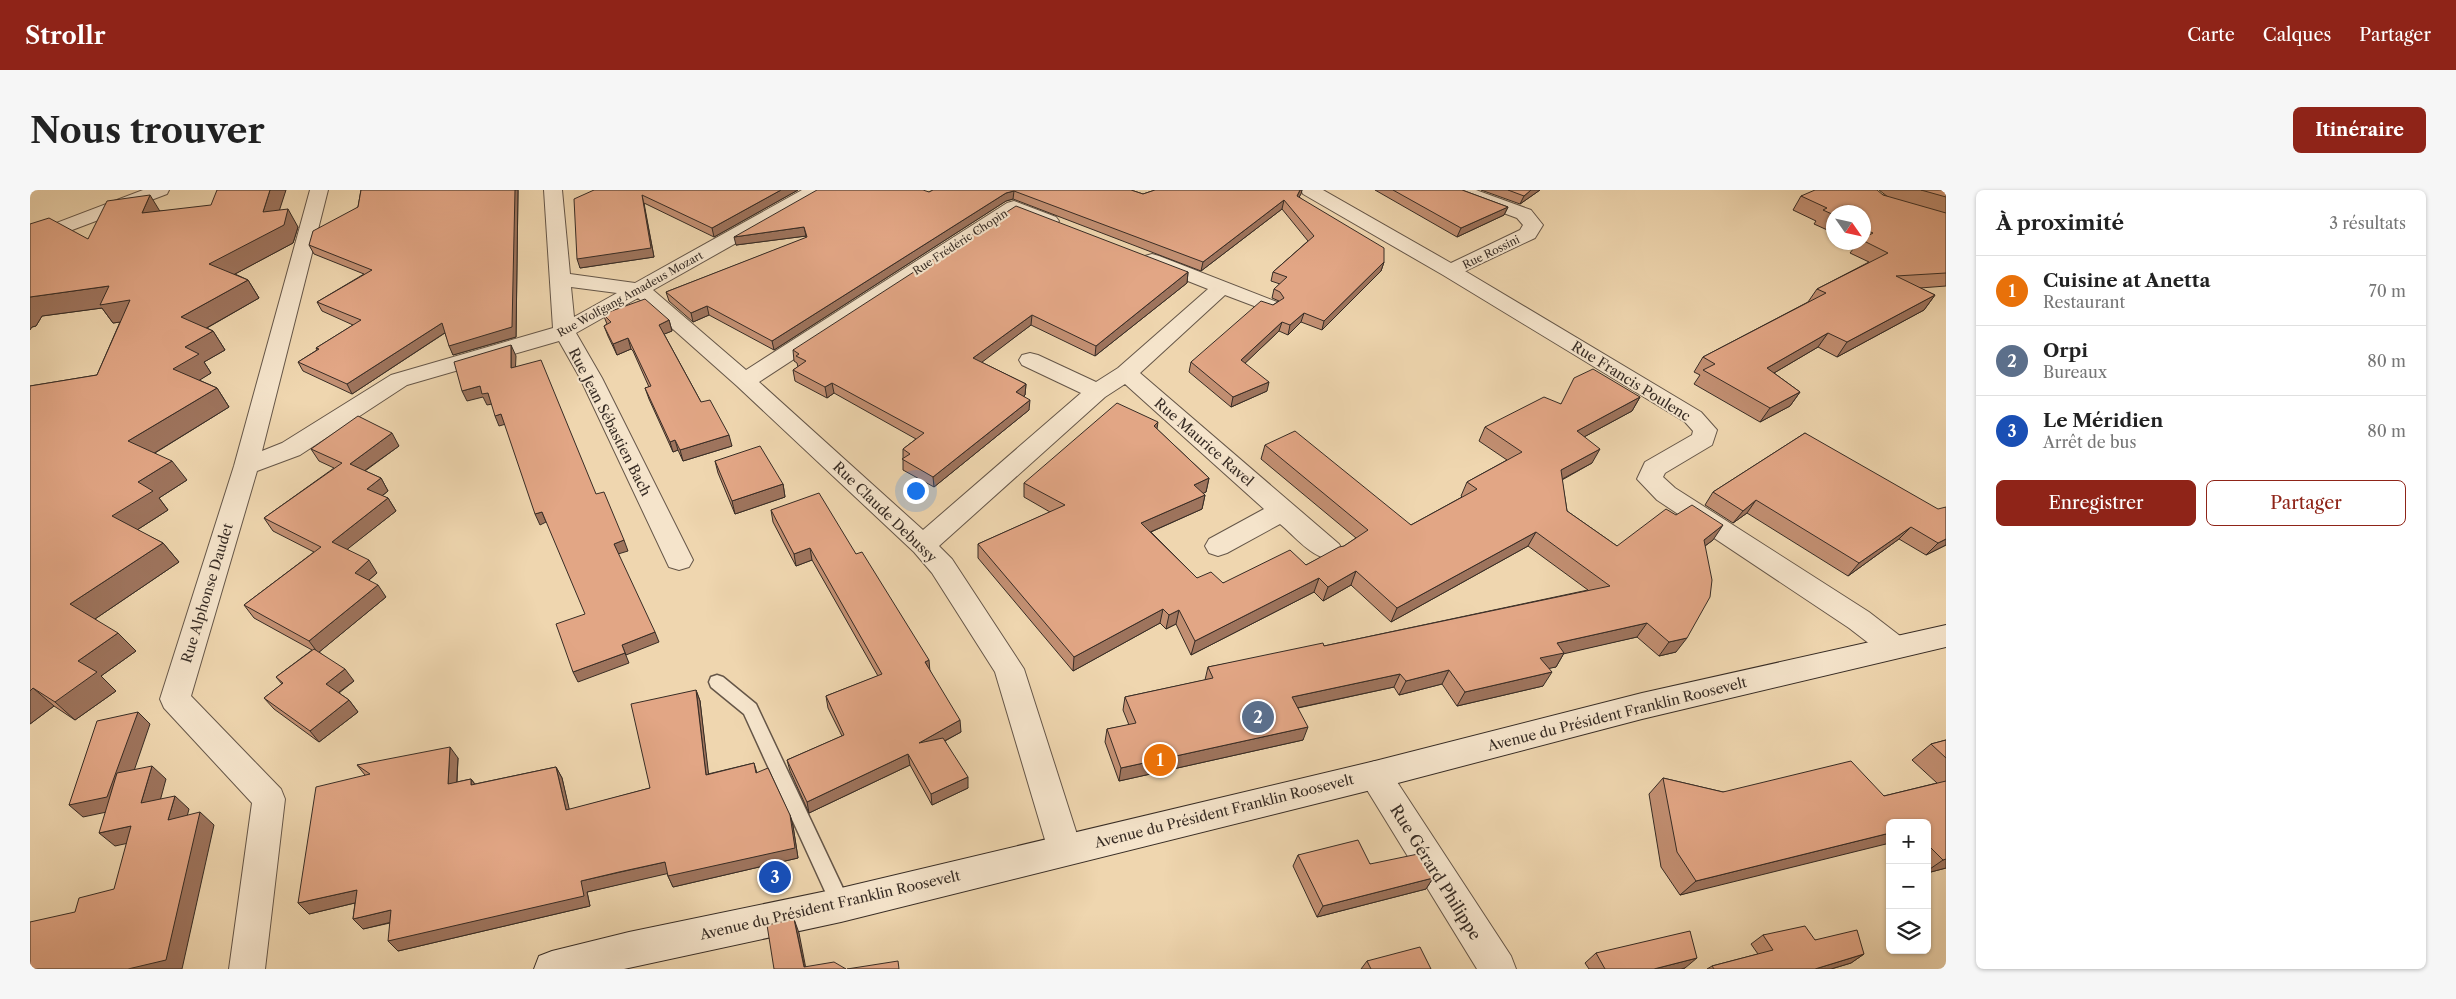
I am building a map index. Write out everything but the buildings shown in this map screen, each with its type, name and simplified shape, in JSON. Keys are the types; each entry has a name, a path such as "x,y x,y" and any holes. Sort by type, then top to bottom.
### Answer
{"street":[{"path":"30,240 160,190"},
{"name":"Rue Alphonse Daudet","path":"247,969 269,799 175,699 246,466 319,190"},
{"name":"Rue Jean Sébastien Bach","path":"553,190 564,331 591,378 679,560"},
{"name":"Rue Francis Poulenc","path":"1310,190 1450,271 1693,417 1705,430 1703,439 1654,468 1650,479 1666,494 1852,615 1894,647"},
{"name":"Rue Rossini","path":"1450,271 1528,234 1533,225 1524,214 1459,190"},
{"name":"Rue Wolfgang Amadeus Mozart","path":"246,466 291,449 399,380 551,337 564,331 641,290 811,191"},
{"name":"Rue Frédéric Chopin","path":"745,381 1014,207 1068,228"},
{"path":"1132,252 1270,306"},
{"path":"561,279 641,290"},
{"path":"924,545 1097,392 1126,373 1222,287"},
{"name":"Rue Claude Debussy","path":"641,290 745,381 924,545 942,566 1009,669 1065,850"},
{"path":"1030,360 1097,392"},
{"name":"Rue Maurice Ravel","path":"1126,373 1330,551"},
{"path":"1218,546 1282,511"},
{"name":"Avenue du Président Franklin Roosevelt","path":"1894,647 1946,631"},
{"name":"Avenue du Président Franklin Roosevelt","path":"552,969 611,962 1375,775 1642,706 1946,636"},
{"name":"Rue Gérard Philippe","path":"1375,775 1498,969"}],"lane":[{"path":"717,682 750,709 841,905"}],"place":[{"name":"Orpi","path":"1258,717"},
{"name":"Cuisine at Anetta","path":"1160,760"},
{"name":"Le Méridien","path":"775,877"}]}
